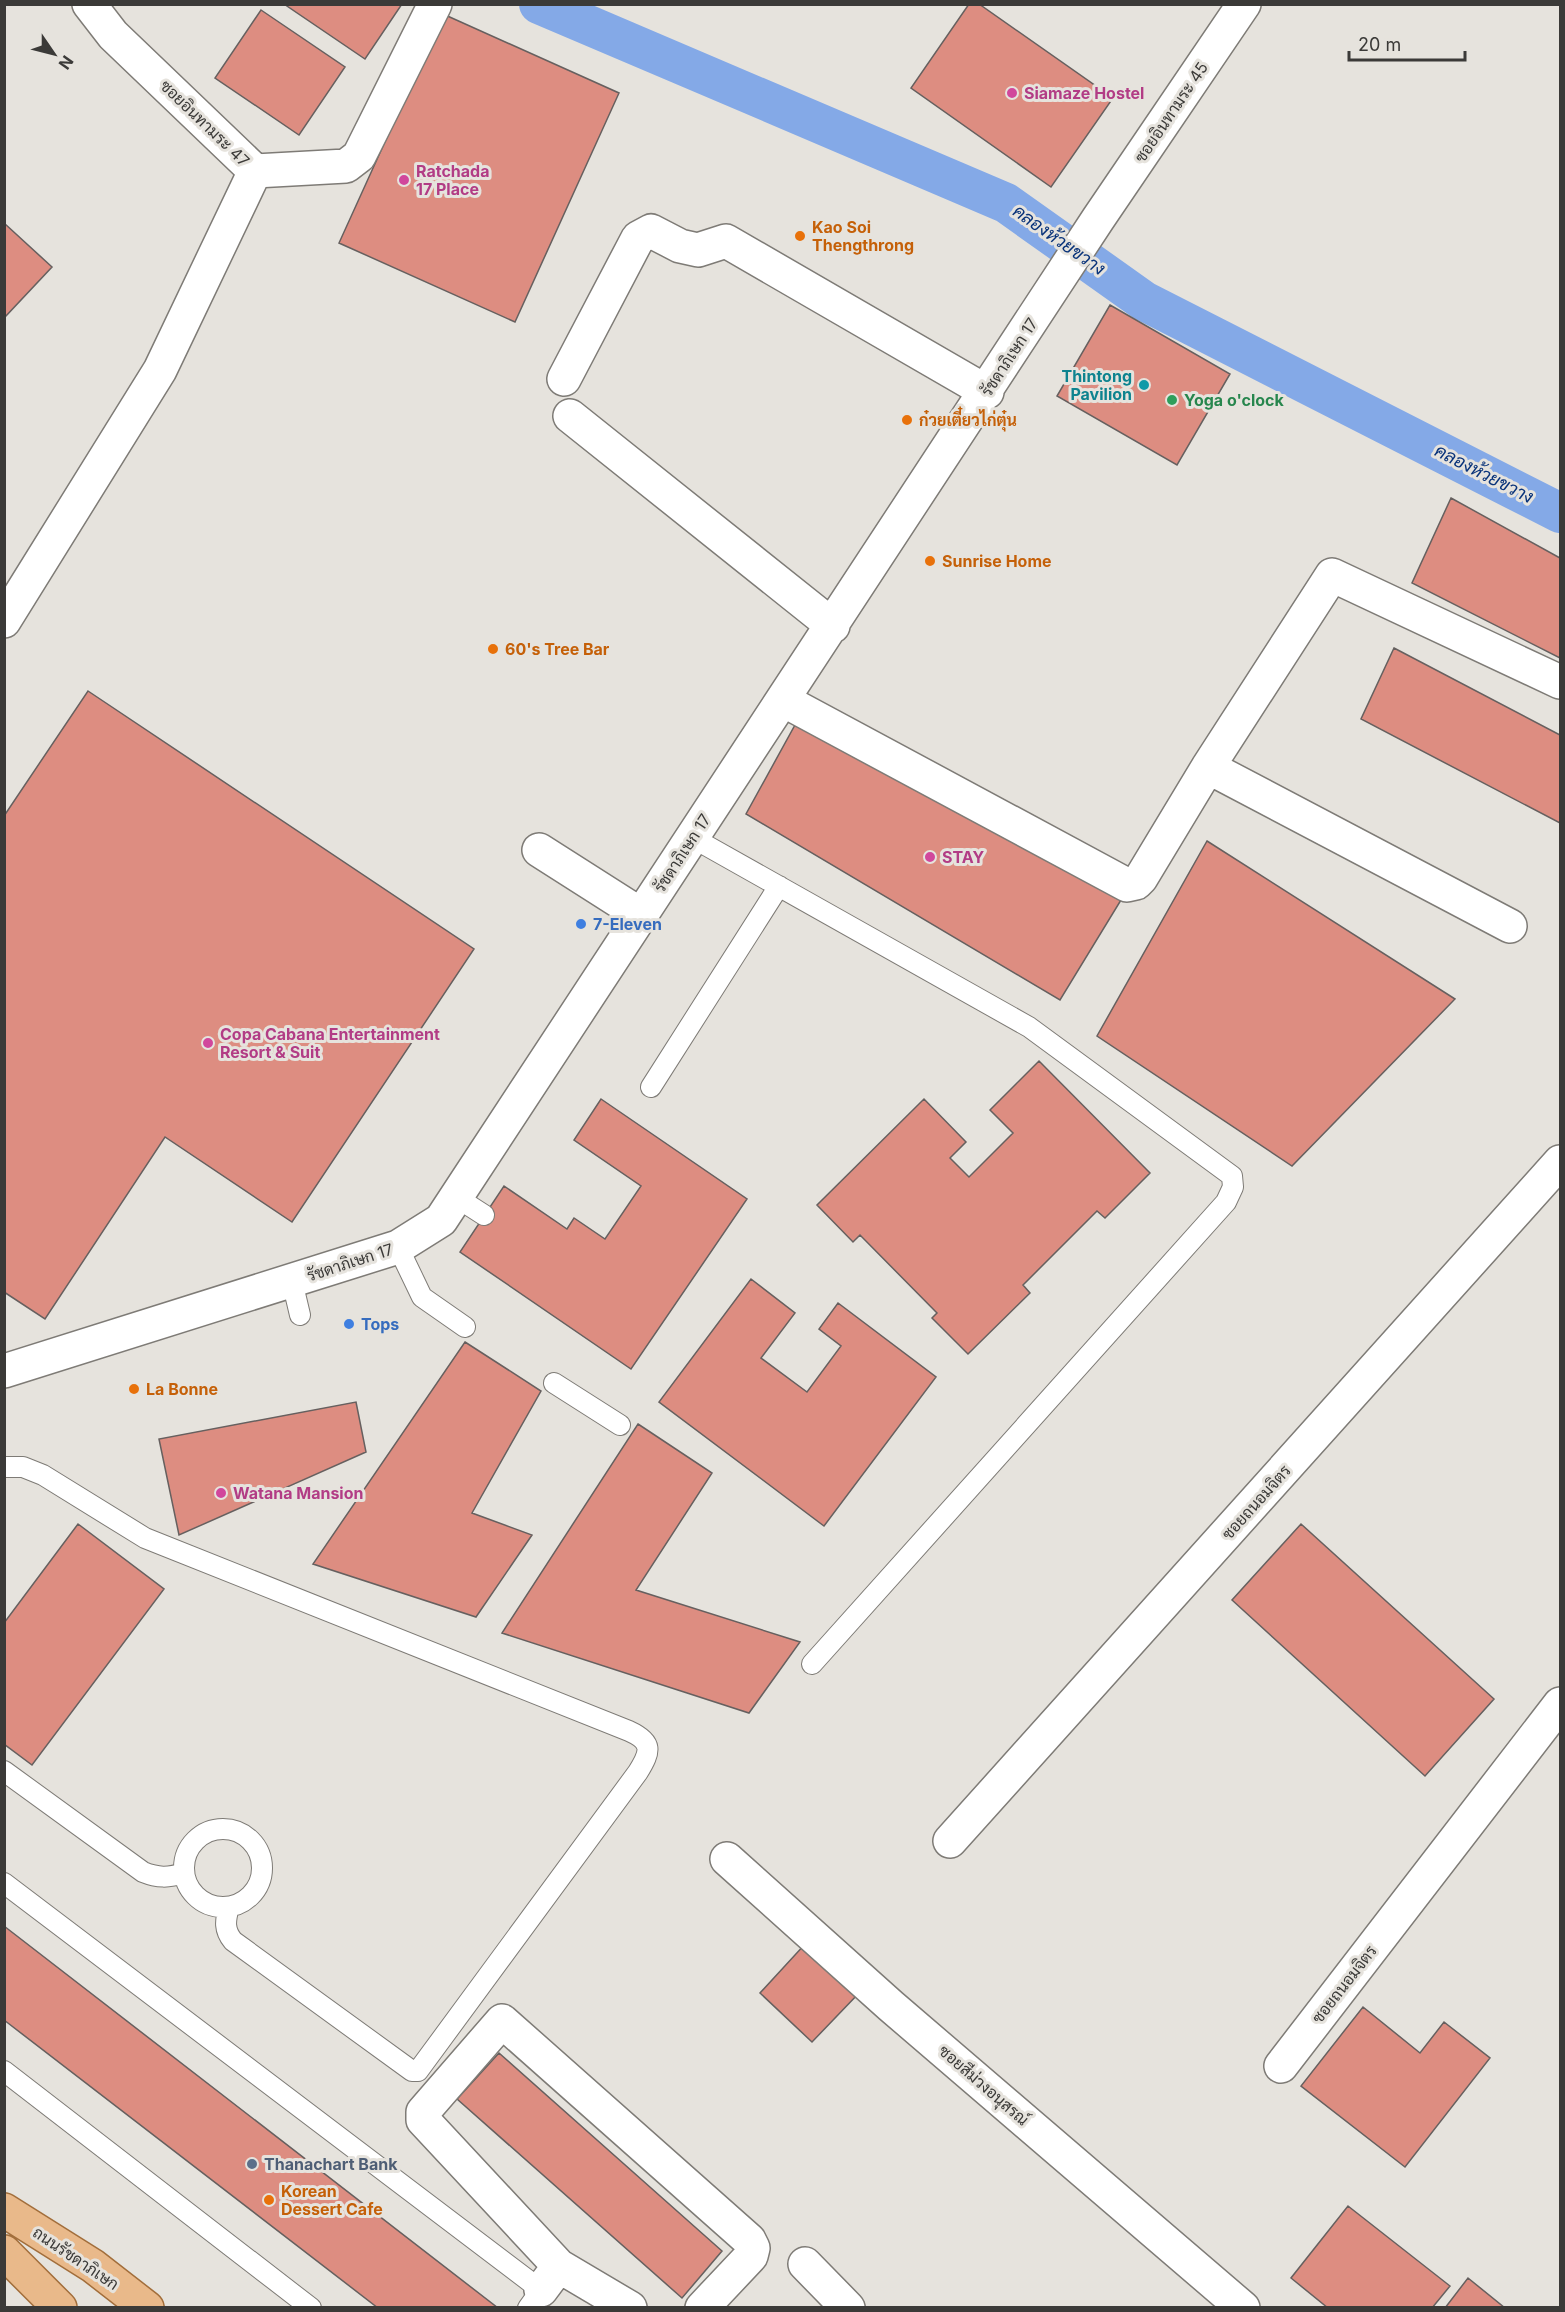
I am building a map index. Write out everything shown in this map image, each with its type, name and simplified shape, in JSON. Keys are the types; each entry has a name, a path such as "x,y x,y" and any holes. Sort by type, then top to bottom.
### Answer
{"main road":[{"name":"ถนนรัชดาภิเษก","path":"4,2210 93,2266 147,2307"},
{"path":"4,2252 60,2307"}],"street":[{"name":"ซอยอินทามระ 47","path":"89,4 114,35 255,171 346,166 353,162 359,156 435,5"},
{"name":"ซอยอินทามระ 45","path":"1098,219 1244,4"},
{"path":"4,621 160,370 255,171"},
{"name":"รัชดาภิเษก 17","path":"4,1371 398,1247 441,1220 987,392 1098,219"},
{"path":"564,380 638,238 651,231 680,246 698,250 726,241 987,392"},
{"path":"570,416 833,626"},
{"path":"783,700 1127,885 1136,883 1141,878 1208,767 1332,575 1560,682"},
{"path":"1208,767 1510,926"},
{"path":"539,850 641,915"},
{"name":"ซอยถนอมจิตร","path":"950,1841 1560,1162"},
{"name":"ซอยถนอมจิตร","path":"1281,2066 1560,1704"},
{"name":"ซอยสีม่วงอนุสรณ์","path":"727,1859 891,2006 1243,2307"},
{"path":"630,2307 543,2288 422,2116 423,2112 502,2021 749,2240 753,2248 751,2256 702,2307"},
{"path":"805,2264 848,2307"}],"lane":[{"path":"693,838 1029,1027 1232,1176 1233,1187 1226,1202 812,1664"},
{"path":"651,1087 780,886"},
{"path":"456,1197 484,1215"},
{"path":"398,1247 422,1297 465,1327"},
{"path":"292,1281 300,1315"},
{"path":"554,1383 620,1425"},
{"path":"4,1467 23,1467 43,1474 145,1538 628,1731 645,1740 648,1746 648,1754 638,1772 418,2071 412,2071 233,1941 226,1933 225,1921 228,1907"},
{"path":"4,1771 143,1872 157,1878 184,1873"},
{"path":"223,1828 248,1837 257,1848 262,1874 250,1896 241,1903 228,1907 215,1907 204,1903 187,1885 184,1873 184,1861 189,1848 198,1838 210,1831 223,1828"},
{"path":"4,1883 543,2288"},
{"path":"4,2071 311,2307"}],"building":[{"path":"284,4 402,4 365,59"},
{"name":"Siamaze Hostel","path":"969,4 979,4 1113,98 1051,187 911,88"},
{"path":"261,10 345,67 299,135 215,78"},
{"path":"443,14 619,93 515,322 339,243"},
{"path":"4,223 52,267 4,318"},
{"name":"Thintong Pavilion","path":"1110,305 1230,374 1177,465 1057,396"},
{"path":"1451,498 1560,558 1560,658 1412,583"},
{"path":"1394,648 1560,735 1560,823 1361,719"},
{"name":"Copa Cabana Entertainment Resort & Suit","path":"88,691 474,949 292,1222 165,1137 45,1319 4,1292 4,816"},
{"name":"STAY","path":"795,725 1121,900 1060,1000 746,814"},
{"path":"1207,841 1455,999 1292,1166 1097,1036"},
{"path":"1039,1061 1150,1173 1105,1218 1097,1211 1023,1285 1030,1293 968,1354 932,1318 937,1313 860,1235 853,1242 817,1205 924,1099 966,1142 950,1158 969,1177 1013,1133 990,1110"},
{"path":"601,1099 747,1199 631,1369 460,1252 504,1186 567,1229 574,1218 605,1239 641,1186 574,1140"},
{"path":"751,1279 795,1313 761,1358 807,1392 841,1346 819,1329 838,1303 936,1377 824,1526 659,1402"},
{"path":"465,1342 541,1391 472,1513 532,1535 476,1617 313,1564"},
{"name":"Watana Mansion","path":"356,1402 366,1452 179,1535 159,1439"},
{"path":"638,1424 712,1473 636,1590 800,1642 749,1713 502,1633"},
{"path":"78,1524 164,1589 32,1765 4,1744 4,1623"},
{"path":"1301,1524 1494,1699 1425,1776 1232,1600"},
{"name":"Thanachart Bank","path":"4,1926 498,2308 378,2308 4,2020"},
{"path":"806,1943 859,1993 812,2042 760,1993"},
{"path":"1363,2007 1420,2053 1444,2022 1490,2058 1405,2167 1301,2086"},
{"path":"499,2053 722,2251 682,2298 457,2099"},
{"path":"1348,2206 1450,2286 1432,2308 1328,2308 1291,2278"},
{"path":"1468,2278 1505,2308 1445,2308"}],"waterway":[{"name":"คลองห้วยขวาง","path":"539,4 1006,203 1144,301 1560,513"}],"place":[{"name":"Siamaze Hostel","path":"1012,93"},
{"name":"Ratchada 17 Place","path":"404,180"},
{"name":"Kao Soi Thengthrong","path":"800,236"},
{"name":"Thintong Pavilion","path":"1144,385"},
{"name":"Yoga o'clock","path":"1172,400"},
{"name":"ก๋วยเตี๋ยวไก่ตุ๋น","path":"907,420"},
{"name":"Sunrise Home","path":"930,561"},
{"name":"60's Tree Bar","path":"493,649"},
{"name":"STAY","path":"930,857"},
{"name":"7-Eleven","path":"581,924"},
{"name":"Copa Cabana Entertainment Resort & Suit","path":"208,1043"},
{"name":"Tops","path":"349,1324"},
{"name":"La Bonne","path":"134,1389"},
{"name":"Watana Mansion","path":"221,1493"},
{"name":"Thanachart Bank","path":"252,2164"},
{"name":"Korean Dessert Cafe","path":"269,2200"}]}
